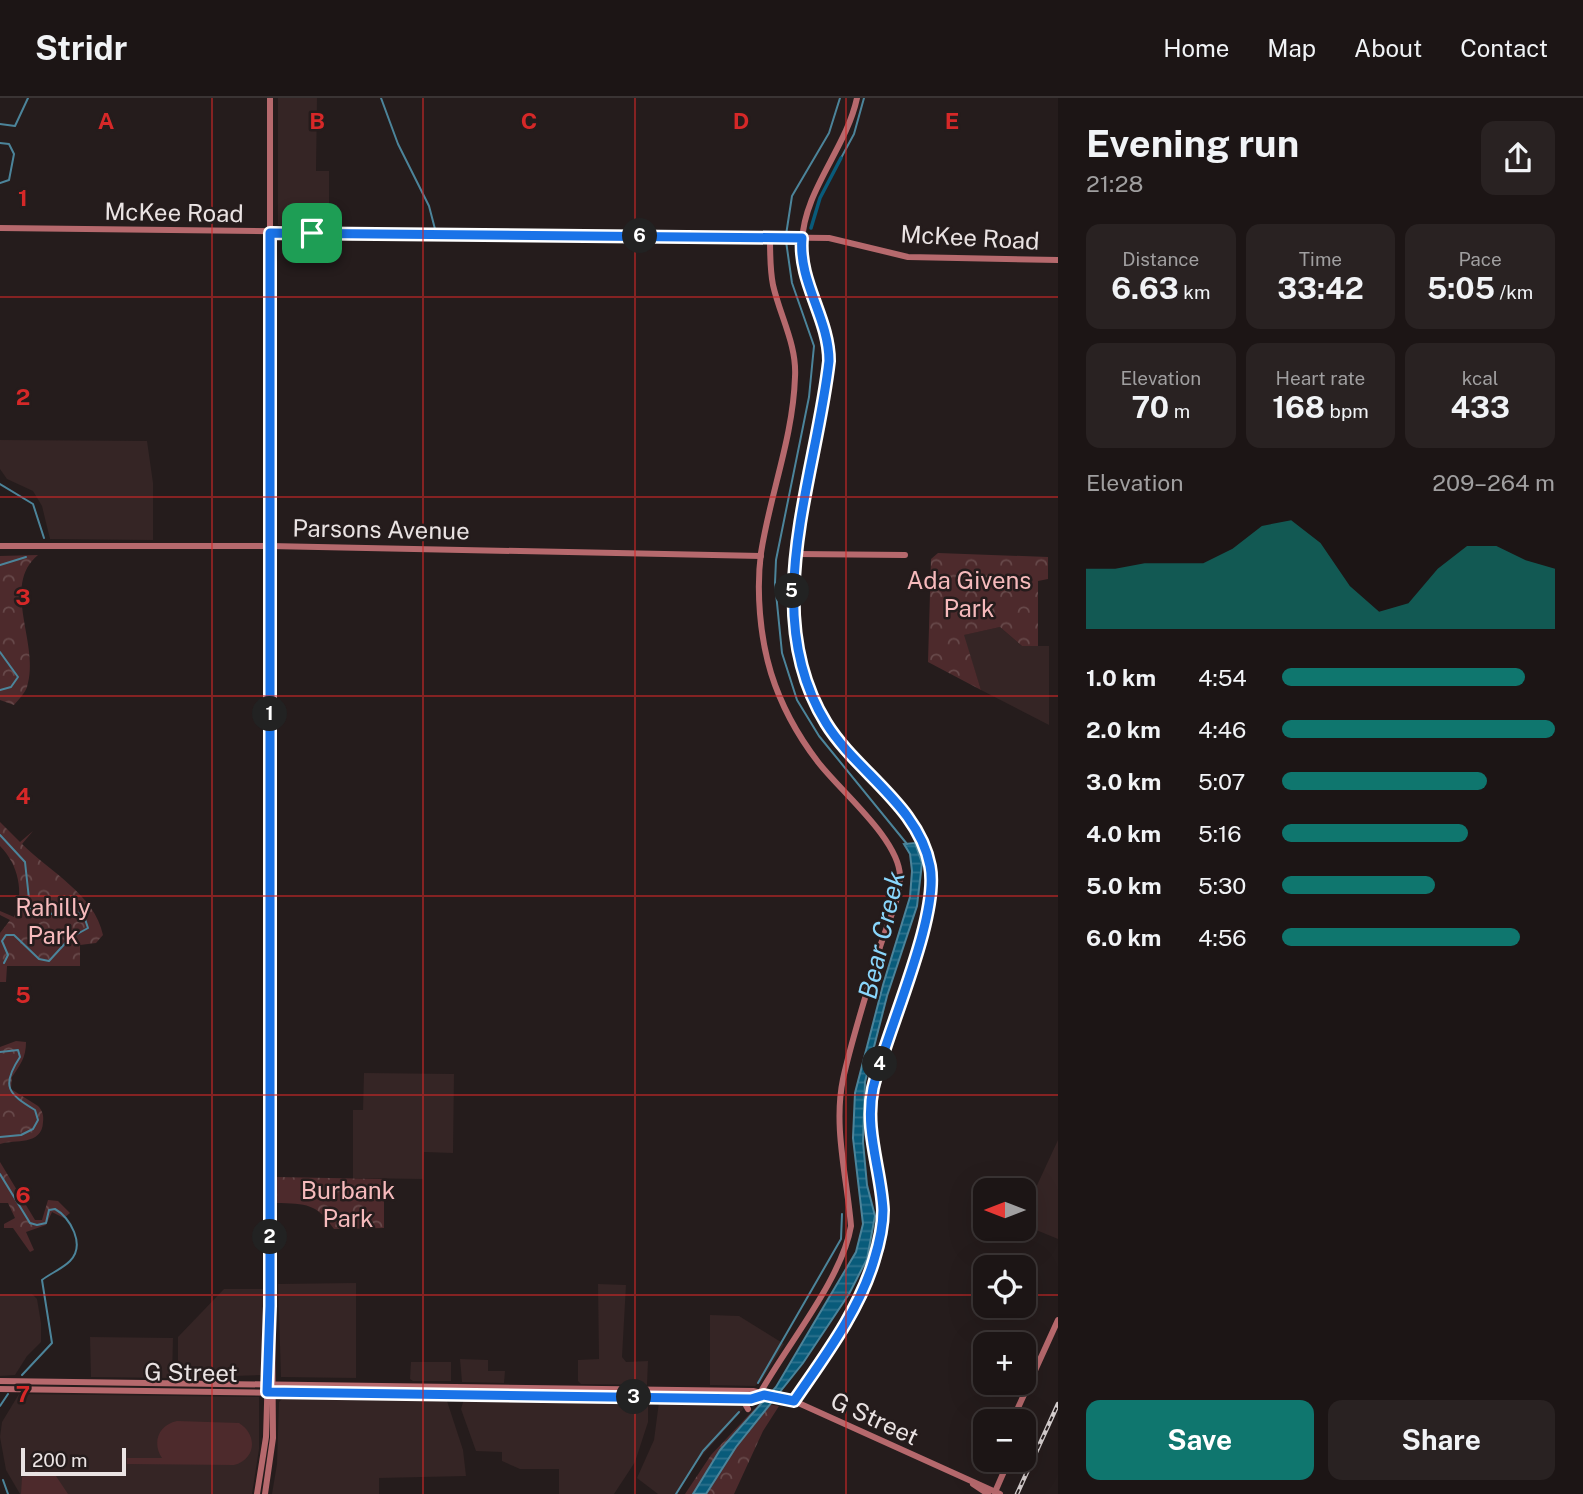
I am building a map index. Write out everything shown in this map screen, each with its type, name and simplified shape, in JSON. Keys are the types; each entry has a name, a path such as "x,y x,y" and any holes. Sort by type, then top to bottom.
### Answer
{"street":[{"path":"265,1494 269,1473 270,1392 270,98"},
{"path":"794,1401 856,1305 874,1260 883,1210 871,1136 873,1090 927,918 932,885 929,861 920,836 873,776 826,724 804,680 792,598 829,361 827,331 806,275 799,238 812,200 844,138 856,98"},
{"name":"McKee Road","path":"0,228 799,238 844,240 908,257 1058,260"},
{"path":"761,1395 768,1378 825,1286 849,1237 850,1218 840,1125 841,1094 857,1027 896,899 900,875 898,863 886,840 817,760 779,696 764,641 761,556 785,450 795,377 792,343 774,287 773,238"},
{"name":"Parsons Avenue","path":"0,546 270,546 761,556"},
{"path":"797,554 905,555"},
{"path":"1017,1409 1058,1320"},
{"path":"768,1378 769,1388 775,1396"},
{"name":"G Street","path":"0,1381 270,1392 742,1398 761,1395"},
{"name":"G Street","path":"0,1389 270,1384 737,1391 794,1401 994,1493"},
{"path":"257,1494 270,1392"},
{"path":"742,1398 748,1409"},
{"path":"264,1452 265,1469 269,1473"},
{"path":"994,1493 1004,1472"}],"shaded area":[{"path":"278,98 317,98 316,171 329,171 329,230 278,225"},
{"path":"0,440 147,441 153,483 153,540 50,539 42,506 33,491 7,479 0,469"},
{"path":"1000,627 1022,646 1049,646 1049,725 981,690 963,635"},
{"path":"364,1073 454,1074 453,1153 424,1152 423,1179 353,1178 353,1110 363,1110"},
{"path":"1058,1140 1058,1239 1036,1230 1036,1188"},
{"path":"356,1283 356,1378 281,1377 278,1284"},
{"path":"598,1284 626,1285 622,1357 626,1362 648,1361 647,1385 581,1384 578,1381 578,1360 599,1359"},
{"path":"224,1289 263,1289 263,1375 178,1378 178,1337"},
{"path":"0,1294 32,1294 37,1299 41,1342 27,1356 15,1375 0,1376"},
{"path":"710,1315 739,1316 784,1344 761,1382 755,1386 710,1385"},
{"path":"90,1337 173,1338 172,1378 91,1377"},
{"path":"460,1359 488,1360 488,1371 505,1371 504,1383 462,1382"},
{"path":"411,1362 451,1362 451,1381 413,1381 410,1379"},
{"path":"19,1394 259,1397 259,1449 252,1494 20,1494 6,1470 0,1437 2,1422"},
{"path":"283,1398 447,1401 463,1450 466,1476 379,1478 379,1494 272,1494 277,1464 279,1402"},
{"path":"464,1399 645,1402 648,1405 648,1422 635,1462 614,1494 559,1494 559,1469 520,1469 502,1461 502,1452 476,1451 461,1409"},
{"path":"659,1402 743,1403 745,1407 699,1459 677,1494 658,1494 637,1478 654,1440"}],"green space":[{"name":"Ada Givens Park","path":"938,553 1048,557 1048,579 1038,581 1038,646 1022,646 1000,627 964,635 981,690 928,662 931,559"},
{"path":"38,555 27,568 22,583 30,671 26,689 14,705 0,700 0,556"},
{"name":"Rahilly Park","path":"0,822 20,842 33,831 22,844 70,885 91,908 103,935 96,943 80,945 80,966 7,966 6,982 0,982 0,933 10,920 0,915 0,911 14,917 19,889 15,870 0,846"},
{"path":"16,1041 26,1042 26,1048 12,1077 11,1089 38,1106 43,1122 38,1135 33,1138 0,1144 0,1047"},
{"path":"0,1162 35,1220 42,1220 48,1200 58,1201 70,1213 64,1218 52,1212 46,1225 26,1232 34,1250 30,1252 13,1228 4,1228 4,1224 15,1218 8,1203 0,1203"},
{"name":"Burbank Park","path":"276,1177 384,1179 384,1228 334,1229 322,1214 310,1207 276,1203"},
{"path":"760,1403 779,1406 763,1431 734,1494 685,1494 711,1455"},
{"path":"177,1421 239,1423 252,1440 250,1452 247,1458 234,1465 127,1464 127,1458 162,1458 157,1446 159,1435 165,1426"},
{"path":"35,1471 56,1476 68,1494 21,1494 22,1477 35,1475"}],"water":[{"path":"915,843 922,863 917,906 887,996 865,1082 863,1142 867,1185 875,1216 867,1259 849,1294 803,1363 736,1447 706,1494 693,1494 720,1450 776,1387 856,1252 863,1224 853,1138 855,1093 883,985 910,897 912,871 910,854 904,844"}],"waterway":[{"path":"0,124 15,126 28,98"},
{"path":"381,98 398,144 429,206 435,229"},
{"name":"Bear Creek","path":"786,235 792,196 829,133 840,98"},
{"path":"841,158 854,134 864,98"},
{"path":"0,143 9,144 14,154 9,180 0,183"},
{"path":"811,228 820,198 841,158"},
{"name":"Bear Creek","path":"786,241 792,283 814,346 809,397 776,560 775,583 782,653 797,700 819,736 907,844"},
{"path":"0,484 33,504 44,538"},
{"path":"0,565 26,557"},
{"path":"0,652 18,677 11,687 0,690"},
{"path":"0,835 25,862 30,908 51,914 68,908 84,916 88,928 70,938 49,961 39,959 14,935 6,935 2,941 8,955 4,963"},
{"path":"0,1052 18,1050 20,1057 10,1076 10,1089 35,1110 38,1120 33,1129 21,1135 0,1137"},
{"path":"0,1174 30,1223 46,1223 49,1210 55,1209 71,1225 77,1247 70,1261 42,1280 52,1343 22,1375"},
{"path":"758,1383 841,1239 842,1214"},
{"path":"0,1406 8,1394"},
{"path":"676,1494 703,1451 739,1412"},
{"path":"3,1480 8,1494"}],"railway":[{"path":"1017,1494 1058,1404"}],"route":[{"path":"270,233 312,233 802,238 806,275 827,331 829,361 793,583 792,598 799,660 808,691 826,724 873,776 920,836 931,869 932,885 927,918 887,1037 873,1090 871,1136 883,1210 874,1260 856,1305 794,1401 758,1395 751,1399 267,1392 270,1306 270,233"}]}
